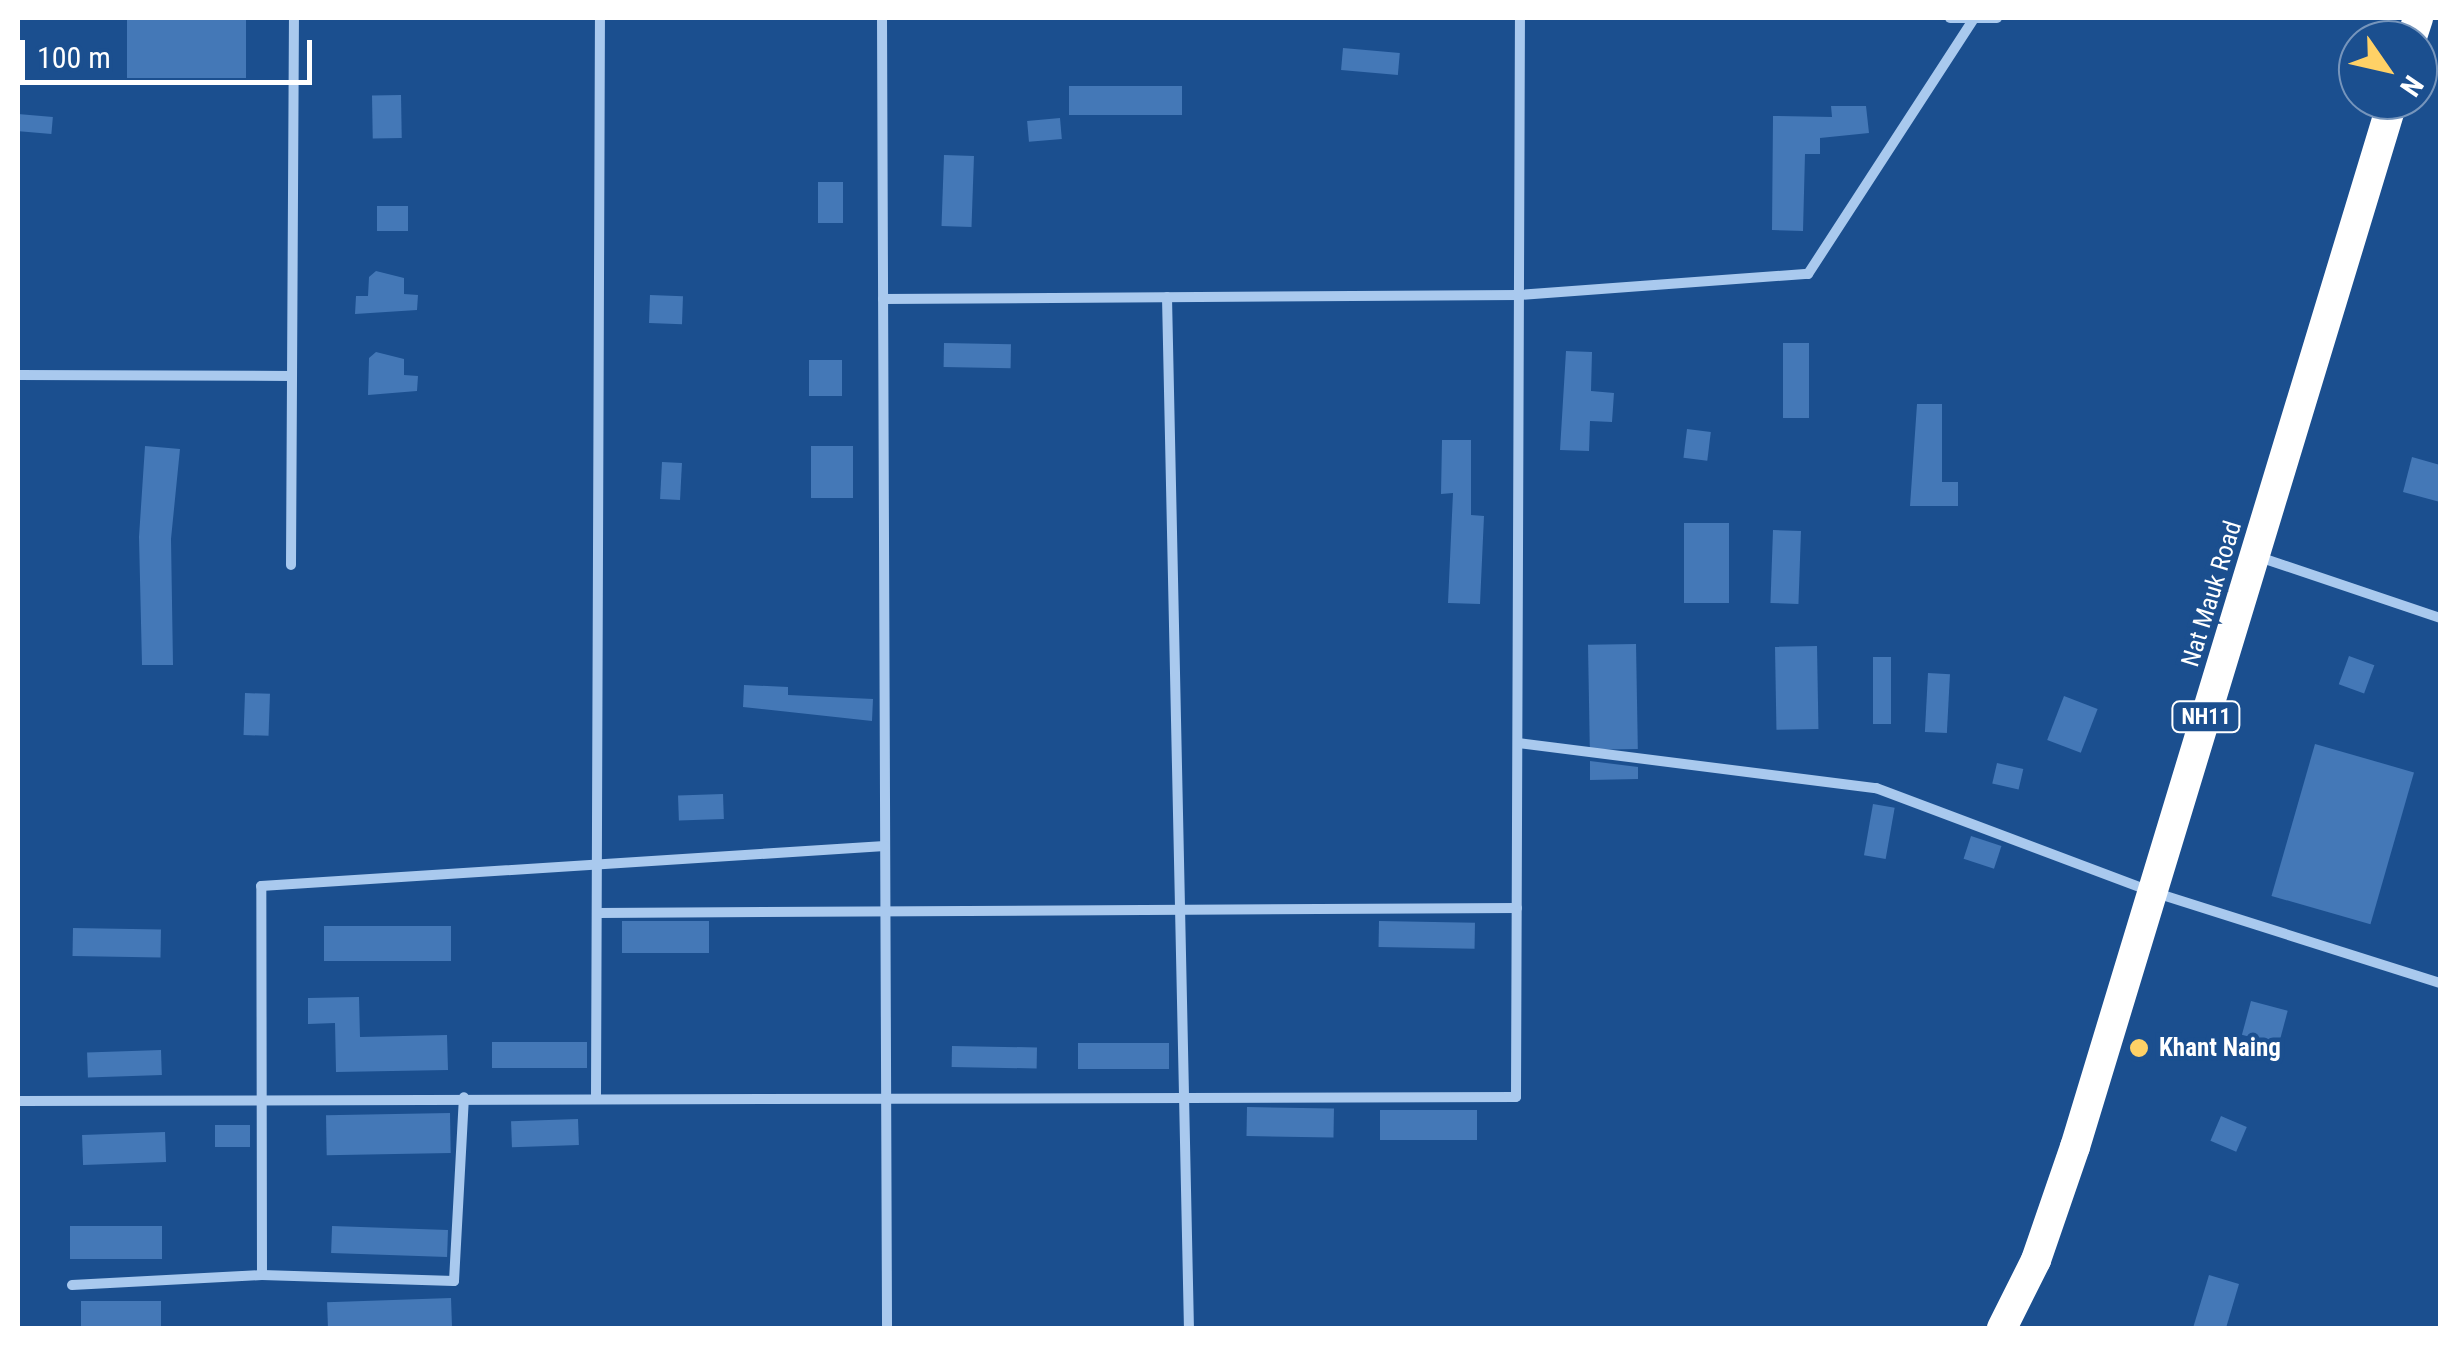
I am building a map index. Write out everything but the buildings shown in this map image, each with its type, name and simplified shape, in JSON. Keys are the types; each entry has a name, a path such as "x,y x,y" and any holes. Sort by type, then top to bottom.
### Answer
{"highway":[{"name":"Nat Mauk Road","path":"2002,1328 2036,1260 2075,1148 2387,120"}],"street":[{"path":"291,566 294,18"},
{"path":"596,1097 600,18"},
{"path":"882,18 887,1328"},
{"path":"18,1101 886,1095 1516,1097 1520,18"},
{"path":"1950,18 1997,18"},
{"path":"883,299 1519,295 1808,274 1974,18"},
{"path":"1167,297 1189,1328"},
{"path":"18,375 292,376"},
{"path":"2255,556 2440,618"},
{"path":"1518,743 1876,788 2153,892 2440,982"},
{"path":"262,1275 262,886 885,846"},
{"path":"597,914 1517,908"},
{"path":"72,1284 262,1275 454,1280 464,1098"}],"place":[{"name":"Khant Naing","path":"2139,1048"}]}
